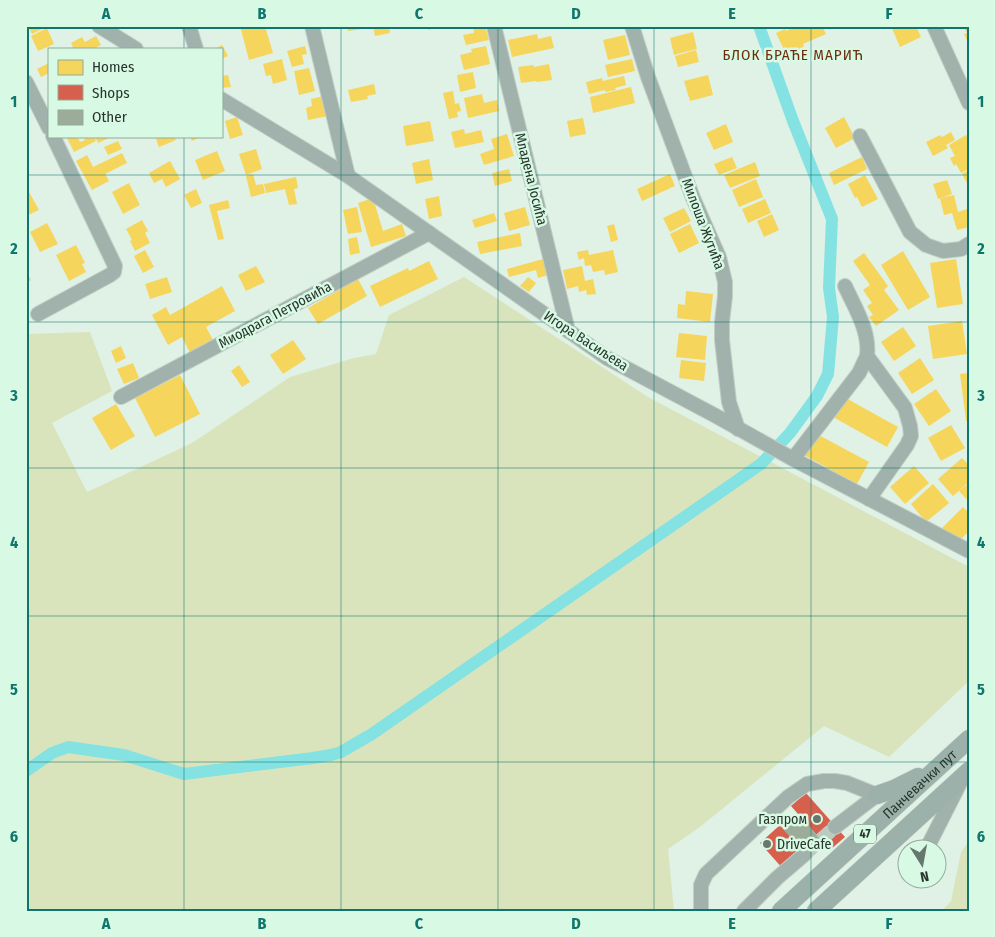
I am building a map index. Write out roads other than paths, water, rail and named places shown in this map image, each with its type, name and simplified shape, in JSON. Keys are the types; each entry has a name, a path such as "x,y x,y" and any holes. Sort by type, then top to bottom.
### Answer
{"main road":[{"name":"Панчевачки пут","path":"781,911 969,739"},
{"path":"877,795 914,780 950,756"},
{"name":"Панчевачки пут","path":"816,911 967,773"}],"street":[{"path":"99,26 134,48"},
{"path":"189,26 196,48"},
{"path":"312,26 348,176"},
{"name":"Младена Јосића","path":"494,26 568,331"},
{"name":"Милоша Жутића","path":"632,26 648,77 686,180 719,257 725,282 722,340 729,402 738,429"},
{"path":"934,26 969,103"},
{"path":"26,82 48,126"},
{"name":"Игора Васиљева","path":"222,100 348,176 607,358 790,458 969,551"},
{"path":"860,136 910,232 926,246 943,251 961,248 969,244"},
{"path":"38,314 110,276 114,272 115,266 54,138"},
{"name":"Миодрага Петровића","path":"121,397 429,233"},
{"path":"790,458 859,373 867,356 868,345 866,336 846,286"},
{"path":"867,356 905,408 911,436 908,445 869,499"},
{"path":"931,840 967,773"},
{"path":"701,911 702,886 706,874 788,797 807,784 835,781 847,783 877,795"},
{"path":"835,826 877,795"},
{"path":"744,911 777,878 805,854"}],"waterway":[{"path":"26,771 52,753 68,747 124,755 184,774 313,758 341,752 372,734 761,464 790,433 817,396 828,374 833,317 829,288 832,219 793,121 759,26"}],"tunnel":[{"path":"805,854 835,827"}],"place":[{"name":"Газпром","path":"817,819"},
{"name":"DriveCafe","path":"767,844"}],"district":[{"name":"БЛОК БРАЋЕ МАРИЋ","path":"793,55"}]}
